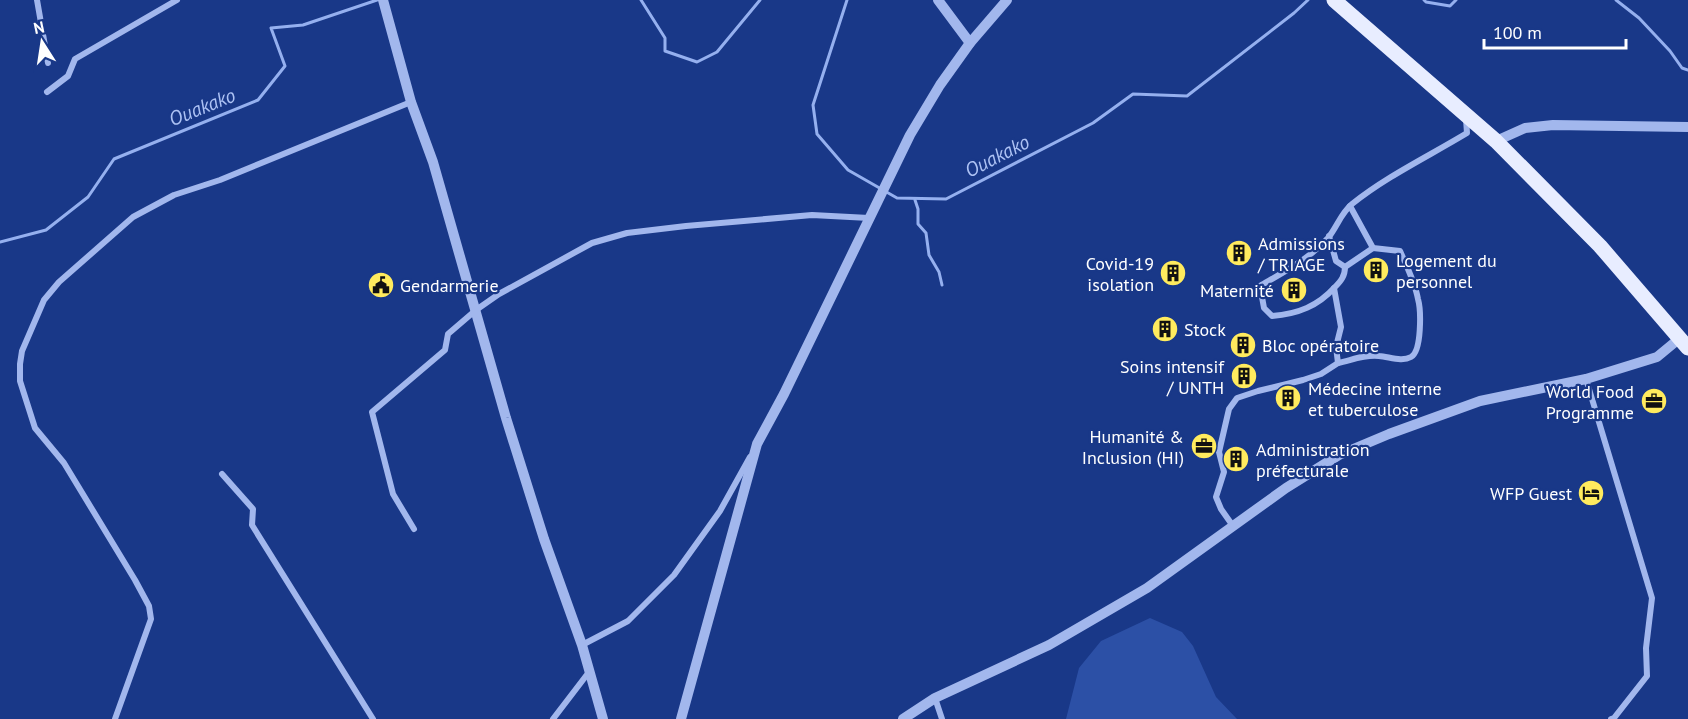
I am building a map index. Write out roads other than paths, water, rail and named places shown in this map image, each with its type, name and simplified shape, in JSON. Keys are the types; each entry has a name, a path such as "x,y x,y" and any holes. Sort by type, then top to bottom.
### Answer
{"main road":[{"path":"1335,2 1496,141 1600,246 1684,343"}],"street":[{"path":"37,0 48,63"},
{"path":"47,92 68,76 75,59 177,0"},
{"path":"938,0 970,43"},
{"path":"582,645 628,621 674,575 720,511 784,394 910,135 939,85 970,43 1007,0"},
{"path":"384,4 411,102 433,162 506,418 544,539 582,645 603,719"},
{"path":"115,719 151,619 149,606 64,464 35,428 20,381 20,364 22,351 44,300 59,282 133,217 174,195 220,180 411,102"},
{"path":"1345,267 1345,275 1324,299 1311,308 1272,316 1264,308 1260,286 1309,256 1329,236 1350,206 1378,186 1467,133 1466,116"},
{"path":"1496,141 1525,128 1553,125 1688,127"},
{"path":"1350,206 1373,248"},
{"path":"414,529 393,494 372,412 446,350 448,334 499,294 591,243 627,233 812,215 869,218"},
{"path":"1329,236 1336,261 1345,267"},
{"path":"1233,526 1216,497 1224,472 1219,452 1229,410 1237,398 1321,374 1338,363 1371,355 1402,359 1413,356 1417,352 1419,301 1412,277 1400,251 1373,248 1345,267"},
{"path":"1334,288 1341,327 1336,346 1338,363"},
{"path":"903,719 935,698 1049,645 1147,588 1286,488 1339,455 1480,401 1586,379 1657,357 1684,343"},
{"path":"1586,379 1652,598 1646,648 1647,676 1613,719"},
{"path":"681,719 757,444"},
{"path":"222,474 253,509 252,525 373,719"},
{"path":"553,719 589,671"},
{"path":"935,698 942,719"}],"waterway":[{"name":"Ouakako","path":"0,242 46,230 88,197 114,159 258,100 285,66 271,28 303,25 377,0"},
{"name":"Ouakako","path":"641,0 665,38 665,51 697,62 717,52 760,0"},
{"name":"Ouakako","path":"847,0 813,105 817,134 848,170 897,198 946,199 1093,123 1133,94 1187,96 1308,0"},
{"name":"Ouakako","path":"1424,0 1450,6 1456,0"},
{"path":"1616,0 1639,18 1670,51 1682,68 1688,70"},
{"path":"915,200 918,209 918,224 926,233 929,255 939,272 942,285"}],"place":[{"name":"Admissions / TRIAGE","path":"1239,253"},
{"name":"Logement du personnel","path":"1376,270"},
{"name":"Covid-19 isolation","path":"1173,273"},
{"name":"Gendarmerie","path":"381,285"},
{"name":"Maternité","path":"1294,290"},
{"name":"Stock","path":"1165,329"},
{"name":"Bloc opératoire","path":"1243,345"},
{"name":"Soins intensif / UNTH","path":"1244,376"},
{"name":"Médecine interne et tuberculose","path":"1288,398"},
{"name":"World Food Programme","path":"1654,401"},
{"name":"Humanité & Inclusion (HI)","path":"1204,446"},
{"name":"Administration préfecturale","path":"1236,459"},
{"name":"WFP Guest","path":"1591,493"}]}
